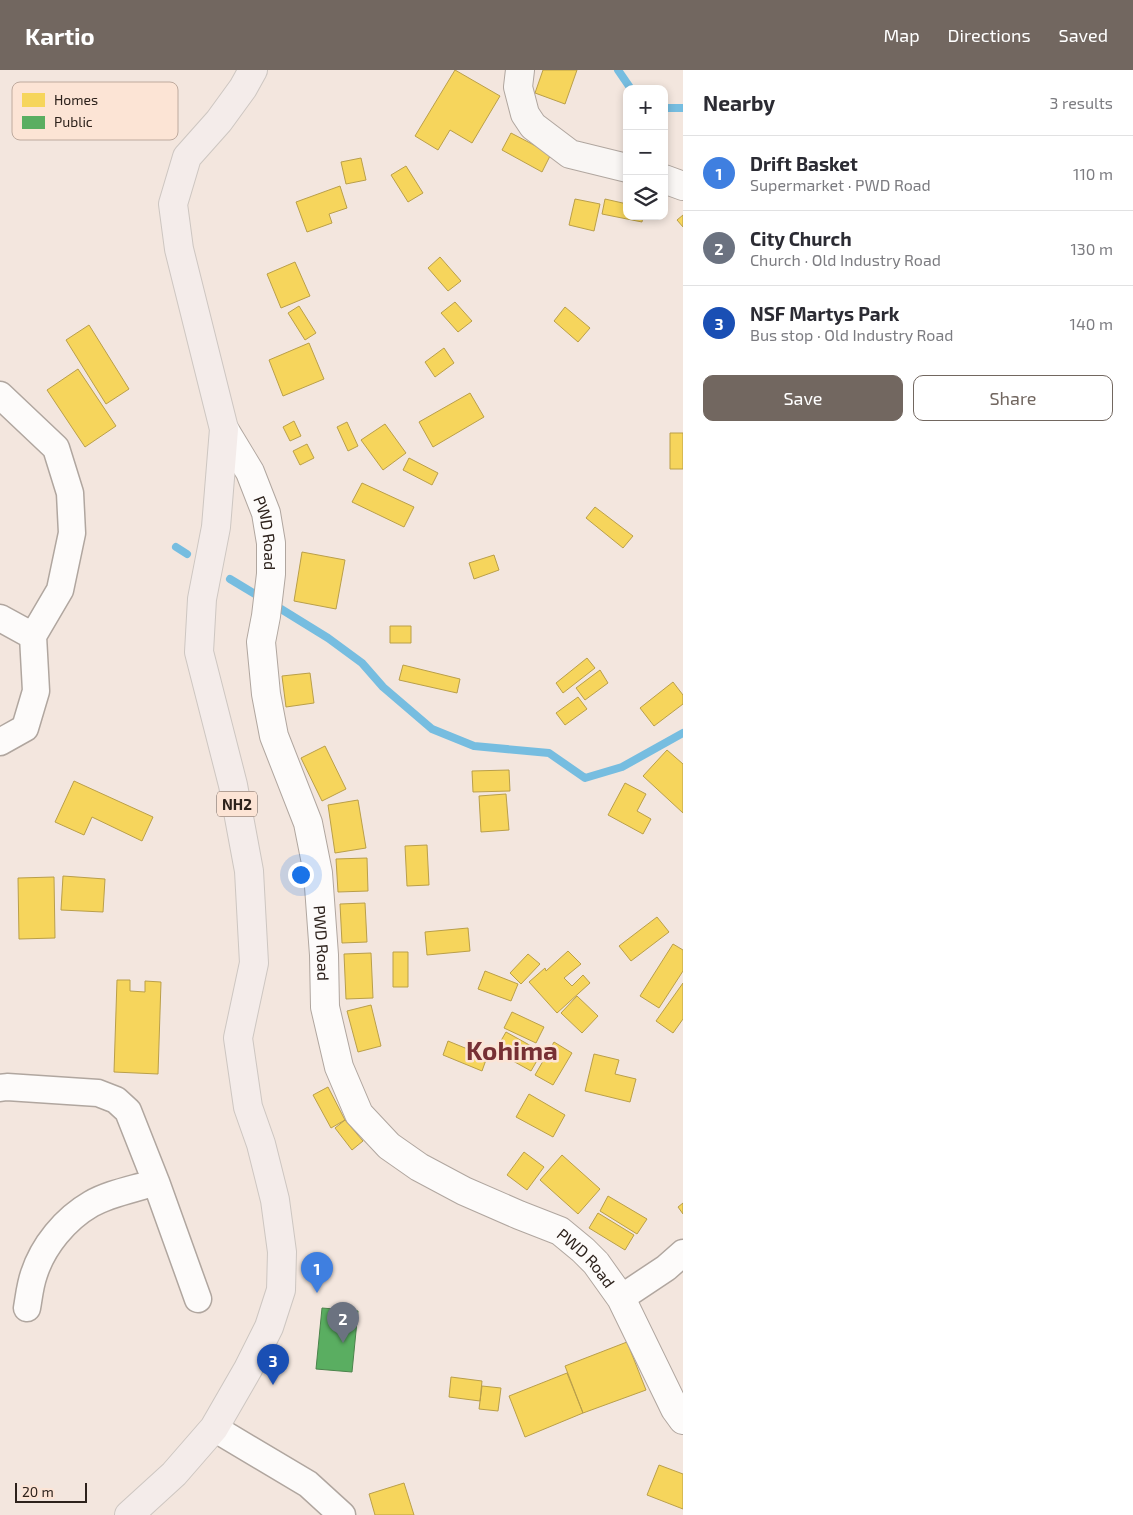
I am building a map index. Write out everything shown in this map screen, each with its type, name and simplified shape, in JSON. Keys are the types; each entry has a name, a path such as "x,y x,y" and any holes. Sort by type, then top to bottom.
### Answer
{"highway":[{"name":"NH2","path":"129,1515 174,1474 214,1428 248,1369 269,1327 281,1290 282,1252 275,1200 261,1144 248,1107 238,1038 254,963 250,871 233,785 199,652 202,599 216,527 224,429 179,249 173,204 188,157 219,121 243,88 253,70"}],"main road":[{"path":"520,70 518,87 526,114 533,126 570,154 623,167"},
{"path":"668,180 683,186"}],"street":[{"path":"0,395 56,448 70,493 72,533 60,590 33,636 36,691 25,728 0,742"},
{"name":"PWD Road","path":"224,429 250,472 266,513 271,543 271,574 266,616 260,642 266,694 274,736 308,823 318,872 324,955 325,1007 339,1067 359,1114 389,1146 419,1167 472,1194 560,1231 583,1250 596,1263 620,1298 675,1409 683,1420"},
{"path":"0,618 33,636"},
{"path":"0,1088 98,1093 116,1100 128,1111 198,1299"},
{"path":"28,1308 33,1275 41,1256 55,1236 72,1218 91,1205 108,1197 156,1182"},
{"path":"620,1298 677,1261"},
{"path":"214,1428 308,1484 342,1515"}],"building: Homes":[{"path":"455,70 500,96 472,143 450,130 438,150 415,136"},
{"path":"543,70 577,70 565,104 535,93"},
{"path":"511,133 551,154 542,172 502,150"},
{"path":"361,158 366,180 346,184 341,162"},
{"path":"406,166 423,193 408,202 391,175"},
{"path":"340,186 347,208 329,214 332,223 307,232 296,202"},
{"path":"575,199 600,204 594,231 569,225"},
{"path":"605,199 623,203 623,218 602,214"},
{"path":"683,215 683,227 677,220"},
{"path":"440,257 461,281 448,291 428,268"},
{"path":"295,262 310,296 281,308 267,274"},
{"path":"455,302 472,321 458,332 441,313"},
{"path":"299,306 316,333 305,340 288,313"},
{"path":"565,307 590,328 578,342 554,321"},
{"path":"89,325 129,389 106,404 66,340"},
{"path":"309,343 324,379 283,396 269,360"},
{"path":"444,348 454,363 435,377 425,362"},
{"path":"78,369 116,426 85,447 47,390"},
{"path":"470,393 484,417 433,447 419,422"},
{"path":"294,421 301,436 290,441 283,427"},
{"path":"347,422 358,446 348,451 337,427"},
{"path":"385,424 406,453 383,470 361,440"},
{"path":"670,433 683,433 683,469 670,469"},
{"path":"307,444 314,458 300,465 293,451"},
{"path":"409,458 438,473 432,485 403,470"},
{"path":"362,483 414,507 404,527 352,502"},
{"path":"595,507 633,536 623,548 586,518"},
{"path":"302,552 345,560 336,609 294,601"},
{"path":"494,555 499,570 474,579 469,563"},
{"path":"390,626 411,626 411,643 390,643"},
{"path":"587,658 595,668 563,693 556,683"},
{"path":"403,665 460,679 457,693 399,680"},
{"path":"600,670 608,683 585,700 576,688"},
{"path":"310,673 314,703 286,707 282,676"},
{"path":"673,682 683,695 683,704 654,726 640,708"},
{"path":"578,697 587,709 565,725 556,713"},
{"path":"325,746 346,789 322,801 301,758"},
{"path":"667,750 683,764 683,813 643,776"},
{"path":"509,770 510,791 473,792 472,771"},
{"path":"74,781 153,817 142,841 92,817 84,835 55,822"},
{"path":"625,783 646,794 637,811 651,819 643,834 608,815"},
{"path":"506,794 509,830 481,832 479,796"},
{"path":"358,800 366,848 335,853 328,805"},
{"path":"427,845 429,885 407,886 405,846"},
{"path":"367,858 368,891 338,892 336,859"},
{"path":"63,876 105,879 103,912 61,910"},
{"path":"54,877 55,938 19,939 18,878"},
{"path":"365,903 367,942 342,943 340,904"},
{"path":"657,917 669,932 631,961 619,946"},
{"path":"468,928 470,951 427,955 425,932"},
{"path":"673,944 683,950 683,971 659,1008 640,996"},
{"path":"568,951 581,964 564,978 572,986 583,975 590,983 557,1013 529,982 545,968 546,971"},
{"path":"393,952 408,952 408,987 393,987"},
{"path":"371,953 373,998 346,999 344,954"},
{"path":"528,954 540,964 521,984 510,973"},
{"path":"485,971 518,984 511,1001 478,989"},
{"path":"117,980 130,980 130,991 145,992 145,981 161,982 158,1074 114,1072"},
{"path":"683,983 683,1019 673,1033 656,1021"},
{"path":"577,996 598,1016 582,1033 561,1013"},
{"path":"371,1005 381,1046 358,1052 347,1011"},
{"path":"512,1012 544,1027 536,1043 504,1028"},
{"path":"506,1032 542,1052 531,1071 495,1051"},
{"path":"448,1041 487,1057 482,1071 443,1055"},
{"path":"554,1042 572,1053 553,1085 535,1075"},
{"path":"594,1054 619,1060 615,1074 636,1079 630,1102 585,1091"},
{"path":"328,1087 345,1120 331,1128 313,1095"},
{"path":"529,1094 565,1115 553,1137 516,1117"},
{"path":"345,1120 363,1141 352,1150 335,1128"},
{"path":"524,1152 544,1167 527,1190 507,1175"},
{"path":"562,1155 600,1189 578,1214 540,1180"},
{"path":"608,1196 647,1219 637,1234 600,1211"},
{"path":"683,1203 683,1214 678,1207"},
{"path":"598,1213 634,1235 625,1250 589,1228"},
{"path":"627,1342 646,1390 583,1413 565,1366"},
{"path":"567,1373 583,1413 525,1437 509,1396"},
{"path":"451,1377 482,1381 480,1401 449,1397"},
{"path":"482,1386 501,1388 498,1411 479,1409"},
{"path":"659,1465 683,1474 683,1509 647,1495"},
{"path":"404,1483 414,1515 375,1515 369,1494"}],"building: Public":[{"path":"322,1308 358,1311 352,1372 316,1369"}],"waterway":[{"path":"618,70 628,85"},
{"path":"668,108 683,108"},
{"path":"176,547 187,554"},
{"path":"230,579 255,594"},
{"path":"281,609 328,638 362,663 383,687 432,729 474,746 549,753 585,778 622,767 683,733"}],"place":[{"name":"Drift Basket","path":"317,1293"},
{"name":"City Church","path":"343,1343"},
{"name":"NSF Martys Park","path":"273,1385"}],"district":[{"name":"Kohima","path":"512,1049"}]}
